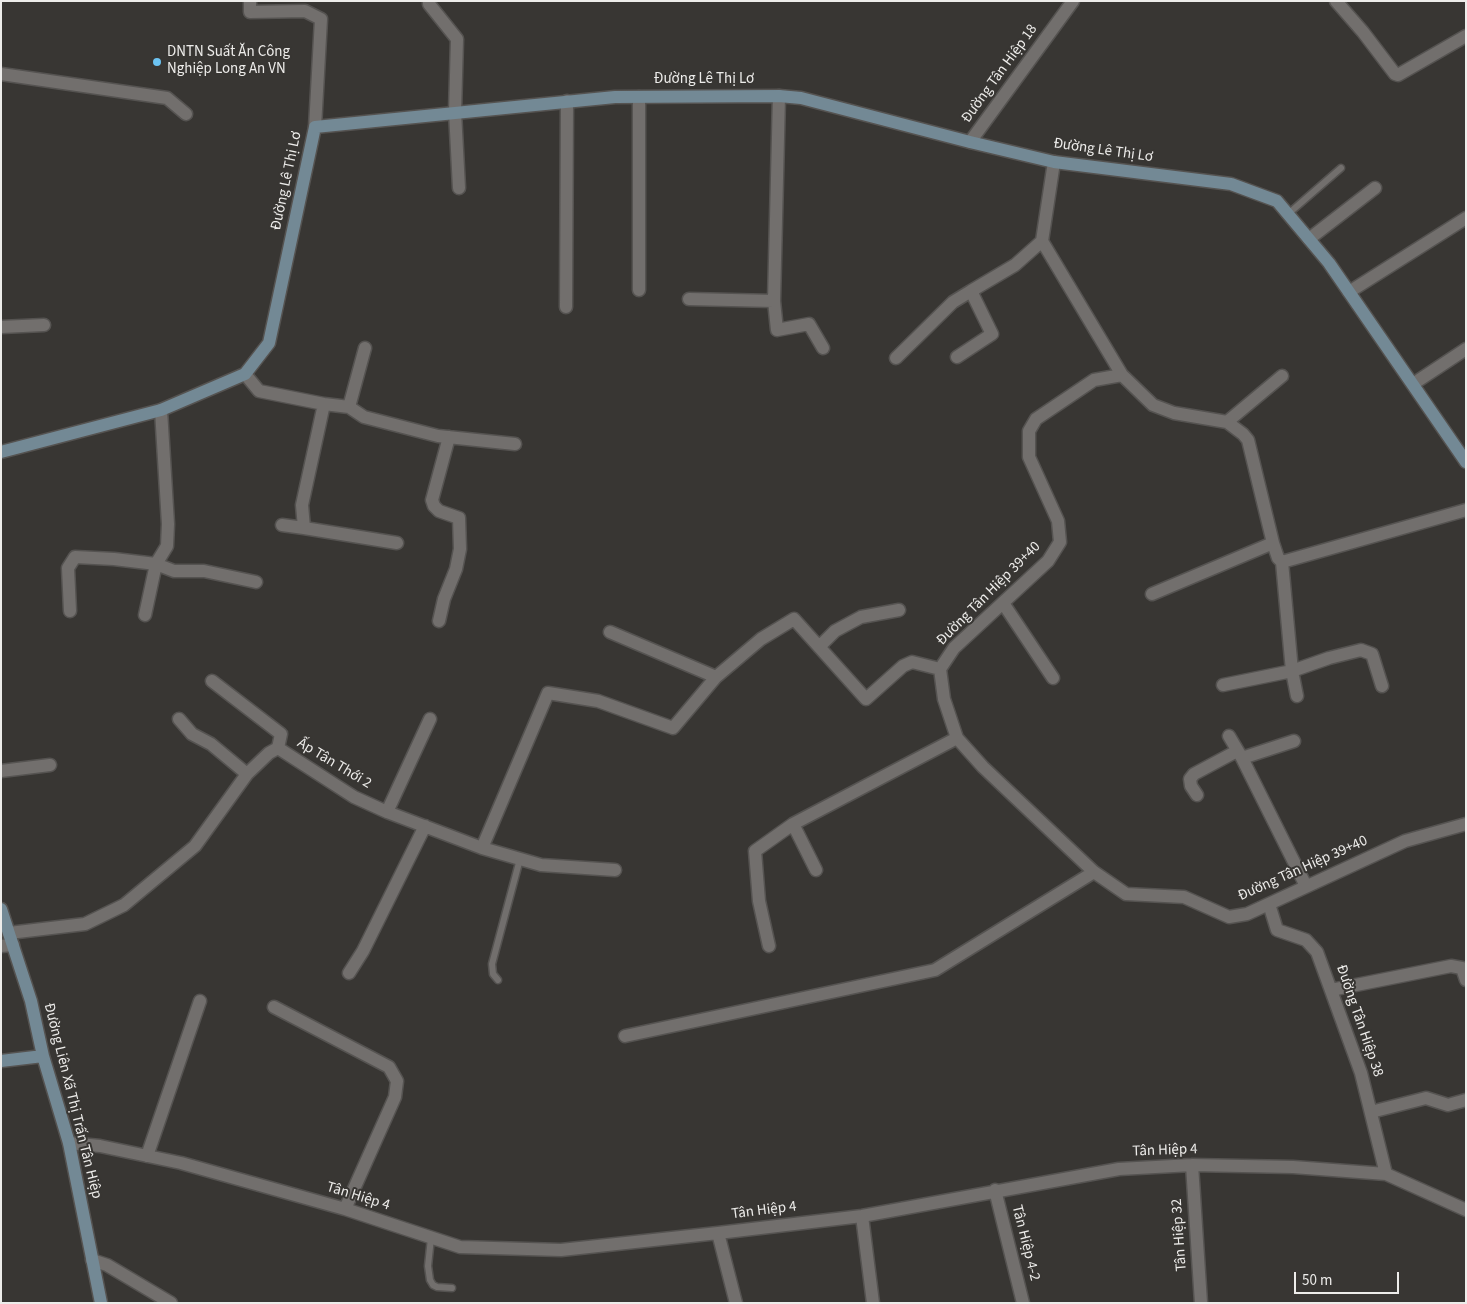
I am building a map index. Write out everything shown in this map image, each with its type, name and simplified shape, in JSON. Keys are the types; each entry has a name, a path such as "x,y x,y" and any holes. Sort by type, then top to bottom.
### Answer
{"street":[{"path":"250,1 250,12 305,11 321,19 315,127"},
{"path":"429,1 429,4 458,38 455,112 459,188"},
{"name":"Đường Tân Hiệp 18","path":"970,142 1073,1"},
{"path":"1340,2 1395,74 1398,75 1466,36"},
{"path":"1,74 167,98 186,114"},
{"name":"Đường Lê Thị Lơ","path":"1,452 161,410 245,374 269,343 315,127 615,96 779,96 801,98 1054,162 1231,184 1277,201 1329,263 1466,462"},
{"path":"779,96 774,301 777,330 809,324 823,348"},
{"path":"639,97 639,290"},
{"path":"566,307 567,101"},
{"path":"1054,162 1042,241 1122,375 1153,405 1174,413 1227,422 1248,440 1273,543 1278,558 1282,562 1292,671 1297,696"},
{"path":"1309,239 1375,188"},
{"path":"1349,292 1466,218"},
{"path":"896,358 953,302 1015,264 1042,241"},
{"path":"957,357 992,334 971,291"},
{"path":"689,298 774,301"},
{"path":"1,327 44,326"},
{"path":"349,407 365,348"},
{"path":"1413,384 1466,349"},
{"path":"245,374 259,391 349,407 364,418 438,436 515,444"},
{"name":"Đường Tân Hiệp 39+40","path":"1122,375 1094,380 1036,419 1029,431 1029,457 1058,521 1060,542 1048,561 954,648 940,669 944,699 957,738 983,767 1094,872 1126,894 1184,897 1229,917 1246,914 1405,841 1466,824"},
{"path":"1227,422 1282,376"},
{"path":"304,528 302,505 324,404"},
{"path":"145,615 156,564 167,546 168,524 161,410"},
{"path":"439,621 444,600 456,569 460,549 459,518 439,511 434,506 432,500 450,438"},
{"path":"1282,562 1466,510"},
{"path":"282,525 398,543"},
{"path":"1152,594 1273,543"},
{"path":"70,611 68,568 75,557 156,564 174,571 204,571 256,582"},
{"path":"1003,603 1053,678"},
{"path":"818,647 836,631 862,617 899,610"},
{"path":"482,848 548,693 598,701 673,728 716,678 761,639 794,619 866,699 903,666 912,662 940,669"},
{"path":"610,632 716,678"},
{"path":"1222,685 1292,671 1329,658 1361,650 1372,654 1382,686"},
{"path":"212,680 281,734 278,748"},
{"path":"179,719 192,734 210,744 247,774"},
{"path":"387,812 430,719"},
{"path":"1229,736 1240,754 1306,886"},
{"path":"769,946 759,901 755,851 794,824 957,738"},
{"path":"1197,795 1191,786 1190,779 1194,774 1240,754 1294,741"},
{"name":"Ấp Tân Thới 2","path":"8,941 85,924 124,905 195,846 247,774 269,753 278,748 354,797 387,812 482,848 541,865 615,870"},
{"path":"1,771 50,765"},
{"path":"794,824 816,870"},
{"path":"349,973 363,951 425,826"},
{"path":"625,1036 935,970 1094,872"},
{"name":"Đường Tân Hiệp 38","path":"1269,904 1277,930 1306,940 1317,952 1361,1073 1386,1174"},
{"name":"Đường Liên Xã Thị Trấn Tân Hiệp","path":"1,909 8,941 31,1001 43,1056 68,1143 101,1303"},
{"path":"1331,990 1451,966 1462,968 1466,980"},
{"path":"147,1156 200,1001"},
{"path":"274,1007 389,1067 397,1081 395,1097 345,1209"},
{"path":"1,1061 43,1056"},
{"path":"1371,1112 1426,1098 1448,1104 1466,1100"},
{"name":"Tân Hiệp 4","path":"68,1143 100,1146 181,1163 345,1209 460,1247 560,1250 718,1233 862,1216 1119,1168 1192,1165 1293,1167 1386,1174 1466,1210"},
{"name":"Tân Hiệp 32","path":"1192,1165 1201,1303"},
{"name":"Tân Hiệp 4-2","path":"995,1190 1023,1303"},
{"path":"862,1216 873,1303"},
{"path":"718,1233 736,1303"},
{"path":"92,1260 107,1265 171,1303"}],"lane":[{"path":"1288,214 1341,168"},
{"path":"498,980 494,974 492,964 520,859"},
{"path":"431,1238 428,1266 432,1285 452,1288"}],"place":[{"name":"DNTN Suất Ăn Công Nghiệp Long An VN","path":"157,62"}]}
